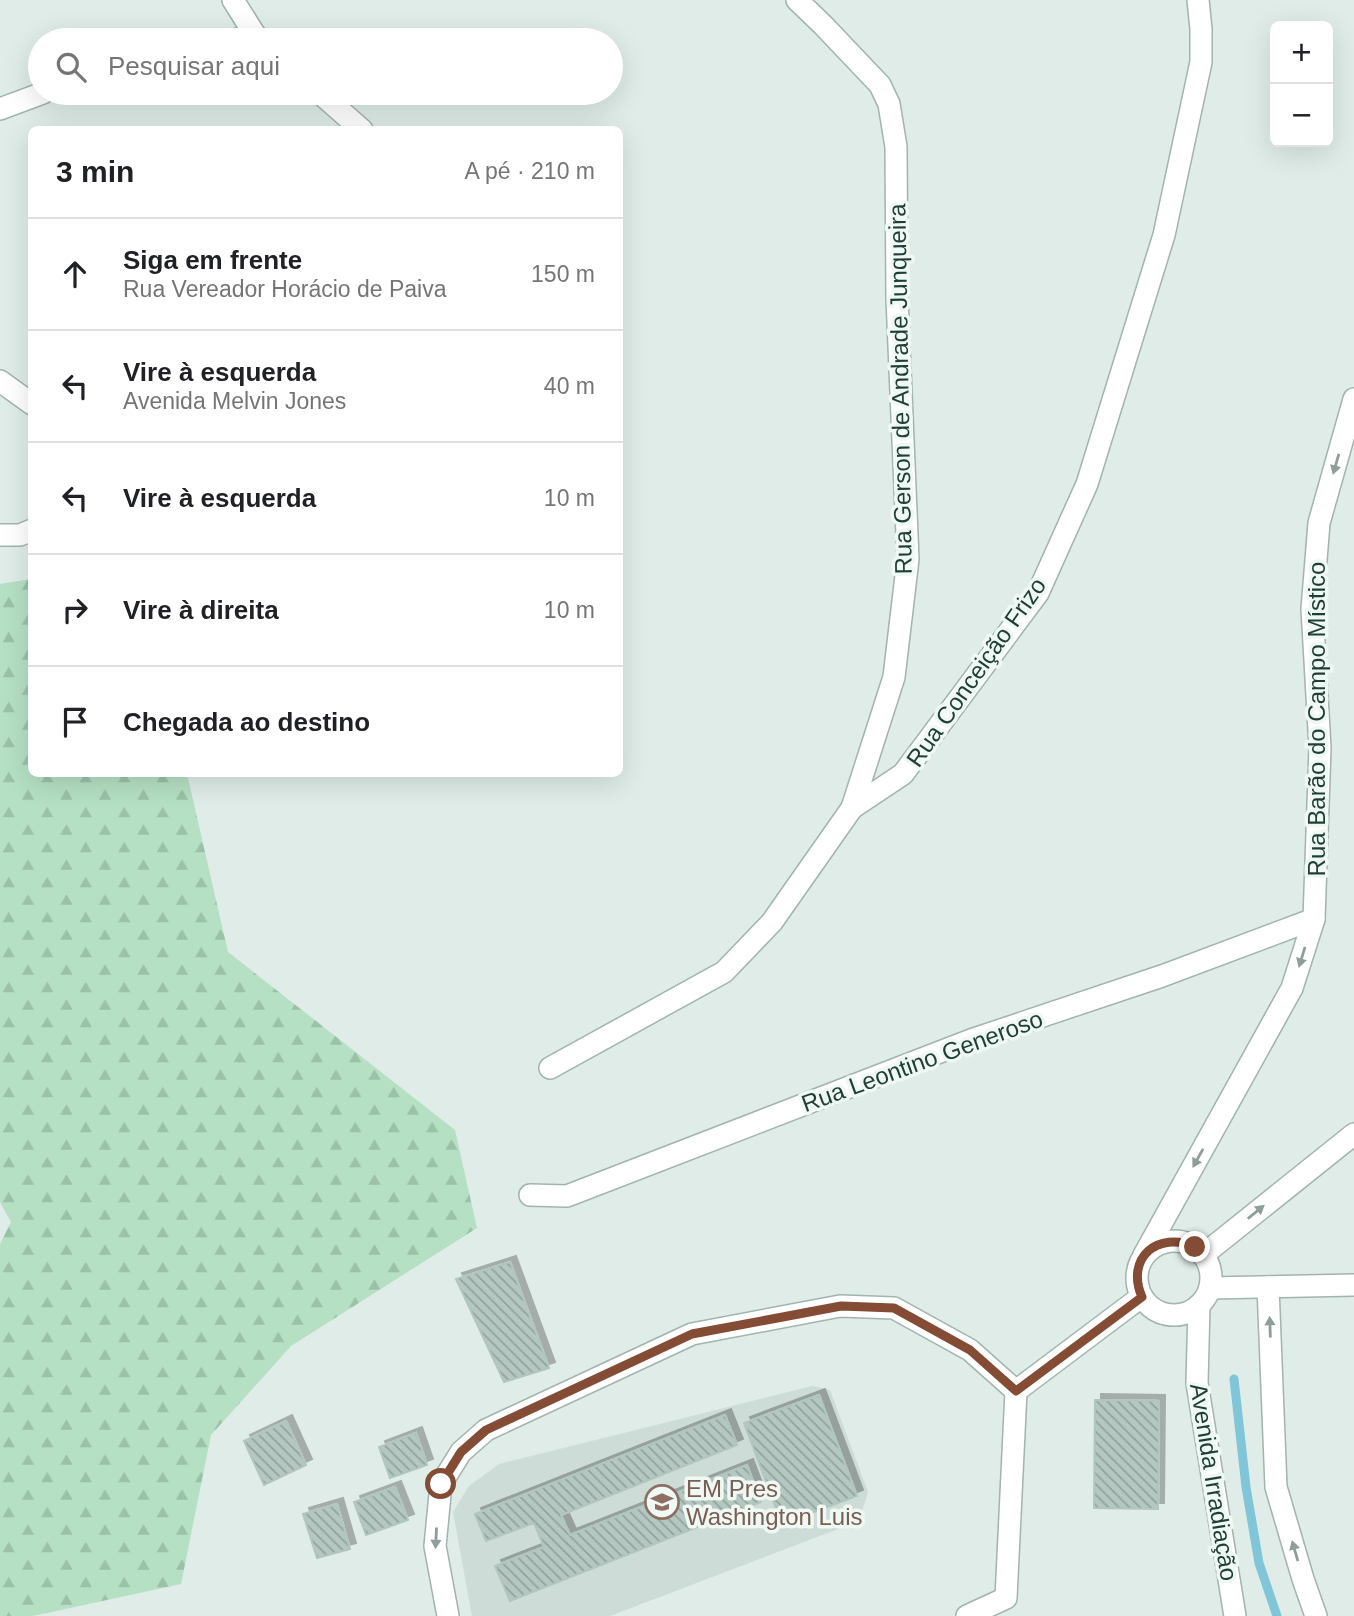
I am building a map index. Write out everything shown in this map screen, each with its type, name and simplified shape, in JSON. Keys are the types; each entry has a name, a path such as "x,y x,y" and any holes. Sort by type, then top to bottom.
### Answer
{"street":[{"path":"233,0 245,28"},
{"name":"Rua Gerson de Andrade Junqueira","path":"797,0 880,85 889,104 896,147 897,298 908,559 894,677 852,808"},
{"name":"Rua Conceição Frizo","path":"550,1068 724,972 772,922 852,808 903,774 1038,593 1087,484 1164,235 1201,62 1202,29 1198,0"},
{"path":"0,109 28,99"},
{"path":"334,105 357,126"},
{"path":"0,381 28,401"},
{"name":"Rua Barão do Campo Místico","path":"1144,1255 1292,988 1314,919 1320,748 1312,609 1320,523 1354,399"},
{"path":"0,535 20,535 28,532"},
{"name":"Rua Leontino Generoso","path":"530,1195 567,1196 971,1040 1162,976 1314,919"},
{"path":"1203,1255 1354,1134"},
{"path":"1174,1241 1185,1242 1203,1255 1211,1276 1205,1296 1190,1311 1180,1315 1168,1315 1148,1306 1137,1287 1136,1275 1144,1255 1152,1247 1174,1241"},
{"path":"1205,1296 1268,1287 1354,1284"},
{"path":"1268,1287 1276,1487 1303,1579 1317,1616"},
{"name":"Avenida Irradiação","path":"1205,1296 1197,1383 1235,1616"},
{"path":"1016,1391 1142,1297"},
{"path":"448,1616 435,1546 441,1484 461,1452 486,1430 692,1334 841,1306 894,1308 970,1350 1016,1391"},
{"path":"967,1616 1007,1607 1016,1391"}],"shaded area":[{"name":"EM Pres Washington Luis","path":"812,1386 830,1390 868,1492 859,1521 610,1616 472,1616 453,1512 469,1486 499,1464"}],"green space":[{"path":"28,579 28,777 188,777 228,952 455,1130 477,1228 291,1346 211,1435 181,1584 33,1616 0,1616 0,1244 11,1222 0,1202 0,584"}],"building":[{"path":"510,1262 549,1368 504,1382 456,1279"},
{"path":"819,1395 857,1496 782,1524 744,1423"},
{"path":"1095,1400 1159,1401 1158,1509 1094,1508"},
{"path":"725,1415 737,1445 561,1515 570,1535 747,1465 761,1502 510,1601 495,1566 544,1547 534,1523 486,1541 475,1514"},
{"path":"286,1421 306,1465 264,1485 244,1441"},
{"path":"416,1433 427,1465 390,1478 379,1447"},
{"path":"395,1487 408,1520 366,1535 354,1502"},
{"path":"337,1504 350,1549 317,1558 303,1514"}],"waterway":[{"path":"1234,1379 1246,1487 1259,1563 1277,1616"}],"place":[{"name":"EM Pres Washington Luis","path":"662,1502"}],"route":[{"path":"441,1484 461,1452 486,1430 692,1334 841,1306 894,1308 970,1350 1016,1391 1142,1297 1137,1287 1136,1275 1144,1255 1152,1247 1174,1241 1195,1247"}]}
